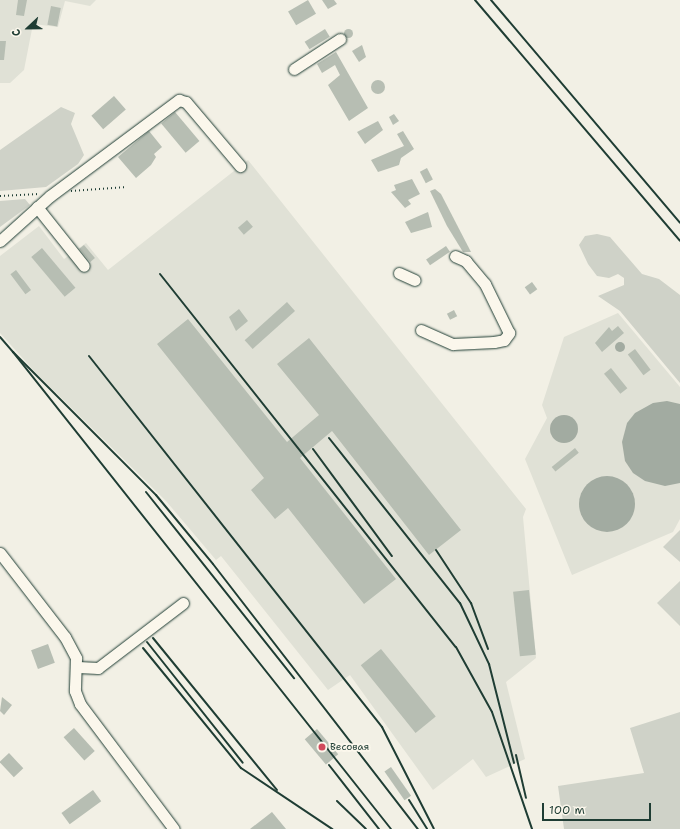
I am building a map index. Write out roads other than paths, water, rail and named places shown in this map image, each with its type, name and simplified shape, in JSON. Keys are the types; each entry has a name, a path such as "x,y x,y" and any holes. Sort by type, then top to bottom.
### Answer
{"street":[{"path":"294,69 340,39"},
{"path":"3,238 37,207 179,100 186,102 240,166"},
{"path":"37,207 84,266"},
{"path":"420,330 453,344 494,342 504,340 509,333 485,284 466,261 455,256"},
{"path":"399,273 415,280"},
{"path":"0,553 65,637 78,667 75,691 80,704 174,829"},
{"path":"78,667 98,668 183,603"}],"railway":[{"path":"475,0 680,241"},
{"path":"491,0 680,223"},
{"path":"160,274 456,647 492,712 532,829"},
{"path":"0,337 13,352"},
{"path":"391,829 13,352 156,495 213,564 418,829"},
{"path":"89,356 382,727 434,829"},
{"path":"329,438 460,603 489,664 514,763"},
{"path":"313,449 392,556"},
{"path":"146,492 294,678"},
{"path":"436,550 471,603 488,649"},
{"path":"153,638 277,790"},
{"path":"147,642 243,763"},
{"path":"143,648 241,768 332,829"},
{"path":"516,755 526,798"},
{"path":"329,765 379,829"},
{"path":"409,800 427,829"},
{"path":"337,801 366,829"}],"place":[{"name":"Весовая","path":"322,747"}]}
